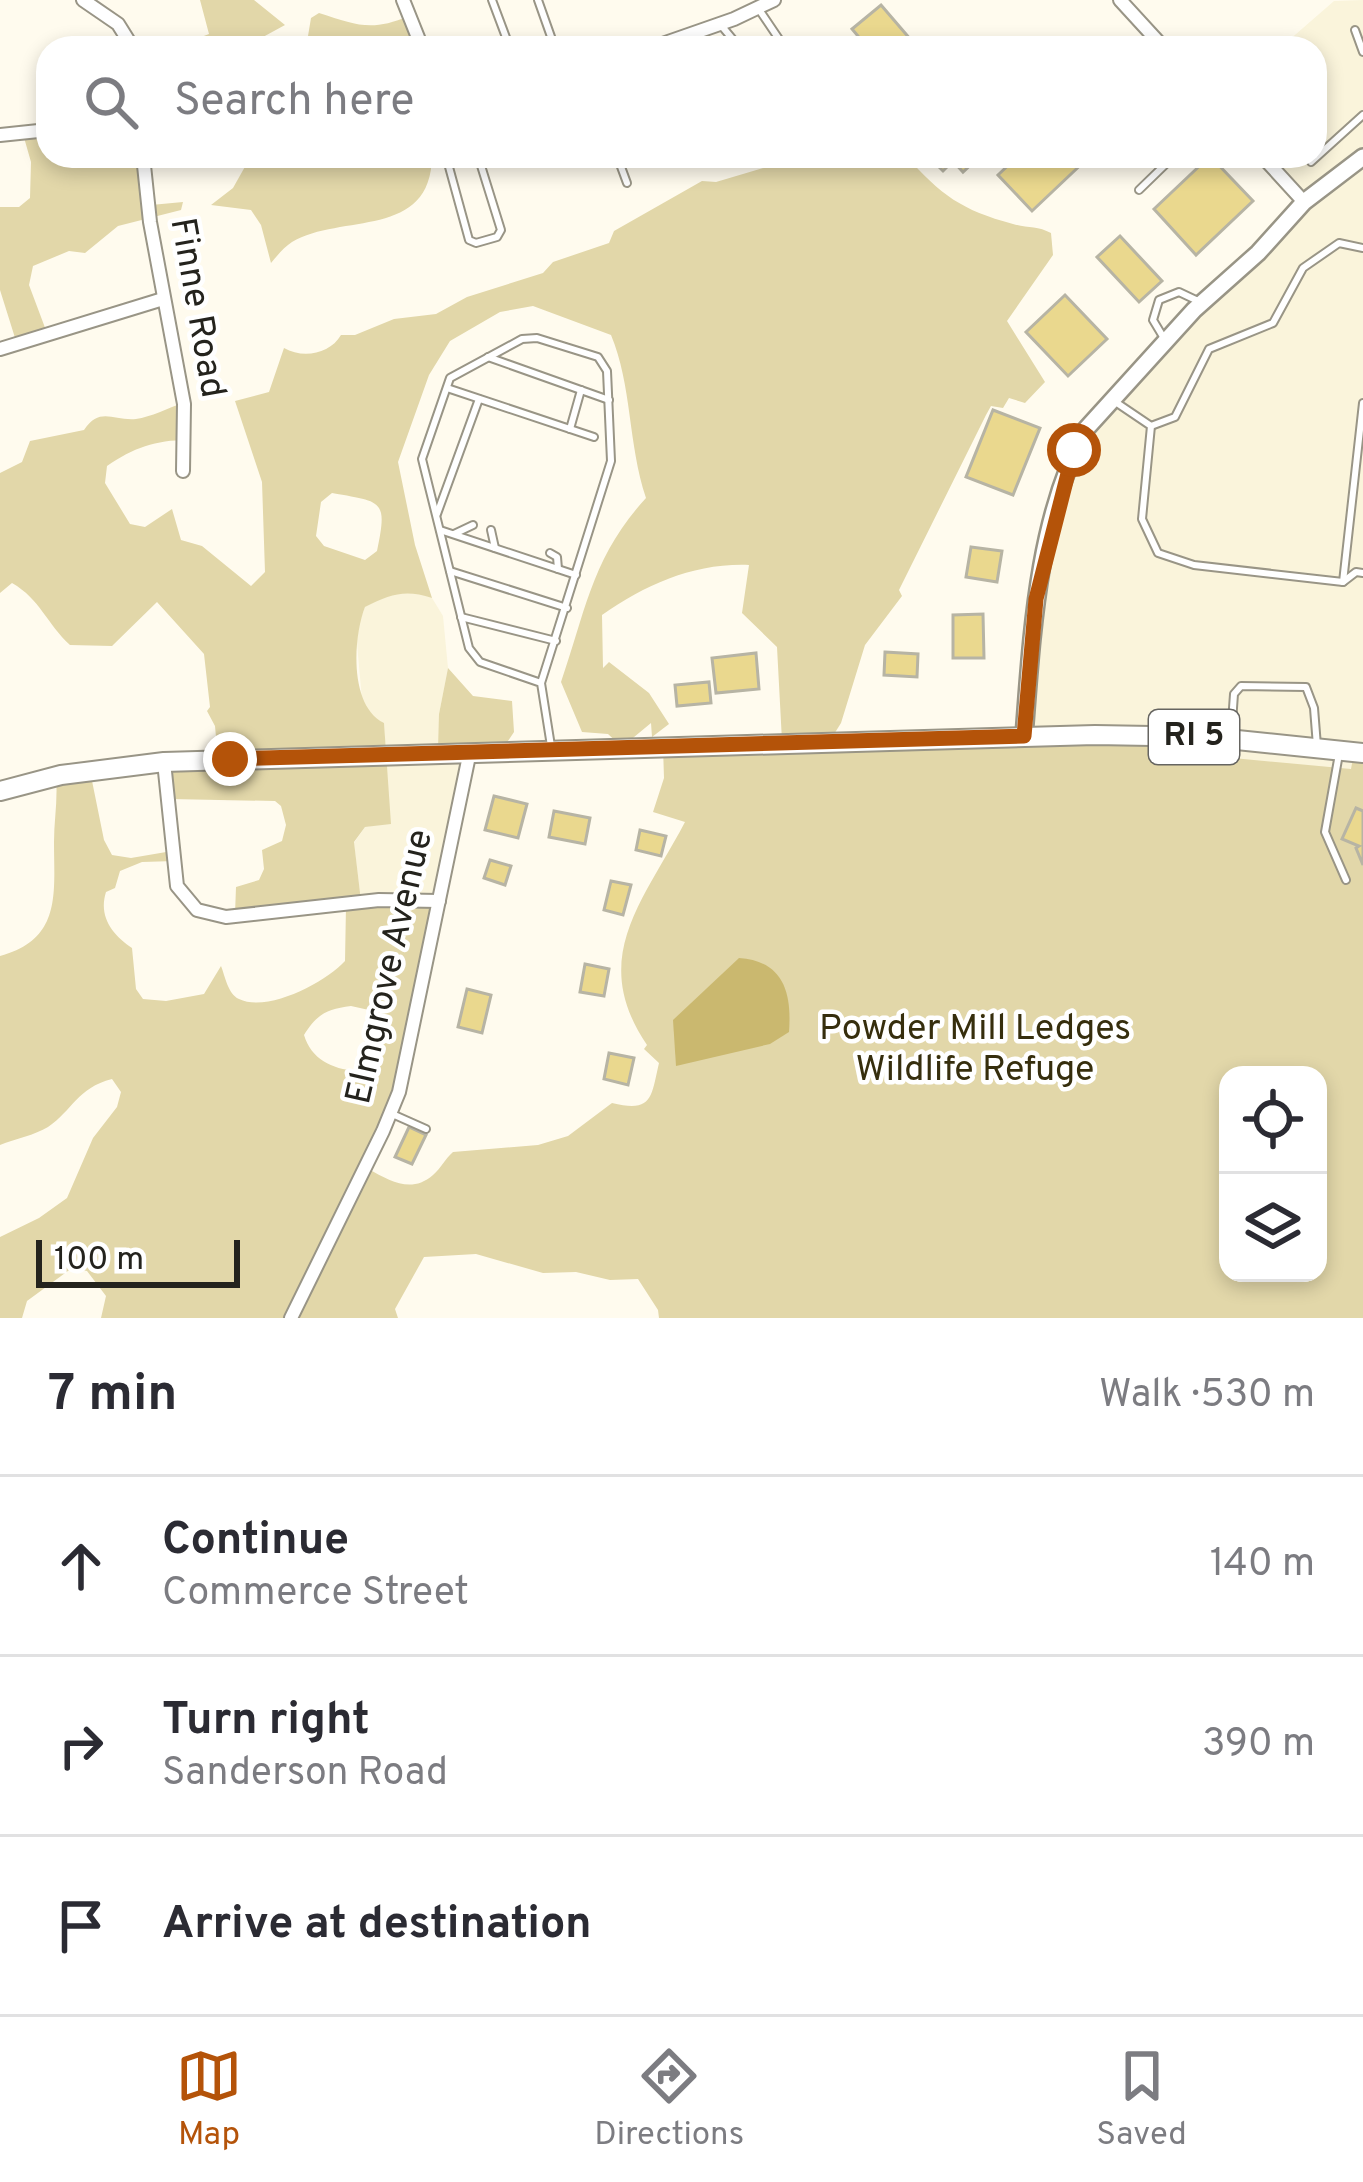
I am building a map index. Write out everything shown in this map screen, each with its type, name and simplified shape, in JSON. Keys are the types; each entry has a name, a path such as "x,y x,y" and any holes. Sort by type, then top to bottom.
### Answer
{"main road":[{"name":"RI 5","path":"0,791 61,775 164,762 470,751 1024,736 1230,740 1363,753"}],"street":[{"path":"83,0 118,24 126,36"},
{"path":"403,0 417,36"},
{"path":"694,36 774,0"},
{"path":"1120,0 1153,36"},
{"path":"0,135 36,131"},
{"path":"1024,736 1036,599 1046,548 1074,450 1086,428 1165,340 1258,254 1304,202 1363,157"},
{"name":"Finne Road","path":"144,168 185,416 183,471"},
{"path":"1273,168 1304,202"},
{"path":"0,350 163,299"},
{"name":"Elmgrove Avenue","path":"295,1317 390,1113 408,1055 470,751"},
{"path":"164,762 177,886 201,912 226,917 379,900 439,901"}],"lane":[{"path":"492,0 506,36"},
{"path":"538,0 551,36"},
{"path":"752,6 776,36"},
{"path":"720,24 730,36"},
{"path":"1355,30 1363,52"},
{"path":"1327,148 1363,115"},
{"path":"449,168 469,239 476,244 497,237 501,230 482,168"},
{"path":"621,168 627,183"},
{"path":"1139,190 1162,168"},
{"path":"1151,426 1174,417 1209,349 1273,323 1303,268 1339,243 1363,248"},
{"path":"1165,340 1154,320 1159,300 1179,292 1201,303"},
{"path":"541,683 480,662 469,648 422,459 450,378 522,339 537,338 598,357 607,371 611,461 541,683 551,749"},
{"path":"488,357 608,400"},
{"path":"447,388 594,437"},
{"path":"570,429 581,390"},
{"path":"436,517 479,399"},
{"path":"1111,399 1151,426"},
{"path":"1343,582 1363,403"},
{"path":"1151,426 1142,519 1158,553 1194,565 1343,582 1356,572 1363,573"},
{"path":"453,534 473,525"},
{"path":"440,530 576,575"},
{"path":"491,530 495,548"},
{"path":"514,554 530,548"},
{"path":"550,553 558,569"},
{"path":"450,572 567,608"},
{"path":"461,617 556,641"},
{"path":"1230,740 1234,694 1241,686 1294,685 1306,687 1311,695 1317,748"},
{"path":"1340,750 1325,832 1346,880"},
{"path":"390,1113 426,1129"}],"shaded area":[{"path":"1363,0 1363,752 1351,779 1204,853 1213,740 1029,735 1034,643 1063,494 1088,430 1304,204 1274,168 1327,168 1327,36 1294,36 1334,1"},
{"path":"410,590 432,598 443,616 448,668 439,714 469,759 442,898 361,901 354,843 365,827 390,823 384,724 372,717 362,700 356,632 365,607"},
{"path":"739,958 766,965 782,981 789,1004 789,1032 770,1044 676,1066 673,1020"}],"green space":[{"path":"200,0 254,0 285,25 265,36 204,36 209,34"},
{"path":"319,13 364,25 409,16 421,36 308,36 311,18"},
{"path":"36,132 36,168 146,168 151,205 183,202 181,210 118,226 85,253 69,251 33,266 29,285 47,333 16,341 0,290 0,207 19,207 30,198 31,162 23,134"},
{"path":"244,168 430,168 417,201 400,212 312,233 289,244 271,263 261,225 251,210 211,205 233,188"},
{"name":"Powder Mill Ledges Wildlife Refuge","path":"763,168 918,168 966,207 1051,233 1053,255 1007,321 1045,382 1025,403 1009,398 1003,408 991,406 899,590 902,596 865,645 841,723 831,739 1213,739 1211,764 1233,758 1351,769 1354,753 1363,752 1363,1318 659,1318 638,1279 543,1273 476,1254 424,1257 395,1309 398,1318 101,1318 106,1296 87,1271 72,1268 27,1301 22,1318 0,1318 0,1237 67,1198 93,1138 117,1107 121,1092 112,1079 100,1083 48,1127 0,1145 0,956 35,938 50,912 56,777 90,771 104,840 112,855 131,858 172,851 175,861 142,862 120,871 104,901 109,924 132,948 136,989 143,999 166,1001 204,994 221,966 239,999 265,1002 296,993 345,961 346,906 235,914 236,887 259,880 264,869 262,850 282,841 286,825 275,801 170,799 167,766 218,758 215,726 207,711 204,654 157,602 112,646 70,645 22,589 12,583 0,593 0,473 22,462 30,441 84,430 101,416 136,419 183,403 187,440 155,443 126,454 107,466 105,483 130,524 145,527 172,509 181,540 202,546 251,586 265,572 262,482 235,401 269,392 284,348 316,353 341,335 355,335 394,319 436,314 467,297 543,273 553,262 609,243 614,231 702,181 716,182","holes":["533,306 611,335 646,498 602,563 561,682 582,732 608,734 622,747 651,723 652,737 669,724 649,693 609,662 603,668 602,615 672,578 709,568 749,565 742,613 777,647 782,741 663,747 664,778 653,812 685,822 639,905 622,957 622,985 630,1014 647,1045 644,1049 659,1063 648,1099 636,1106 612,1103 568,1136 538,1145 453,1152 433,1175 409,1185 368,1169 417,1022 439,901 361,901 354,842 365,827 391,824 384,723 373,714 359,687 358,636 365,607 398,594 432,598 415,545 398,462 429,375 450,341 500,312","332,493 377,506 382,521 377,551 365,560 324,546 316,536 321,502","351,1006 369,1010 361,1066 356,1071 324,1061 304,1035 329,1011"]},
{"path":"448,668 473,696 512,701 514,732 502,750 438,749"}],"building":[{"path":"881,5 908,36 858,36 852,29"},
{"path":"1005,168 1077,168 1032,211 998,175"},
{"path":"1197,168 1221,168 1253,201 1196,255 1154,209"},
{"path":"1120,236 1162,281 1139,302 1097,257"},
{"path":"1065,295 1107,339 1068,376 1026,332"},
{"path":"993,410 1040,428 1013,495 966,477"},
{"path":"971,547 1002,551 997,582 966,577"},
{"path":"983,614 984,658 953,658 953,615"},
{"path":"885,652 918,654 917,677 884,675"},
{"path":"756,653 759,689 716,693 712,658"},
{"path":"709,682 711,703 677,706 675,685"},
{"path":"494,796 527,804 518,838 485,830"},
{"path":"1356,808 1363,811 1363,865 1359,846 1342,839"},
{"path":"554,811 590,818 585,844 549,837"},
{"path":"640,830 666,836 661,856 636,850"},
{"path":"490,860 511,866 505,885 484,878"},
{"path":"611,881 631,885 623,915 604,910"},
{"path":"585,964 609,969 604,996 580,992"},
{"path":"467,989 491,995 482,1033 458,1027"},
{"path":"609,1053 634,1058 628,1085 604,1079"},
{"path":"409,1127 426,1135 412,1164 395,1157"}],"route":[{"path":"230,759 1024,736 1036,599 1074,450"}]}
